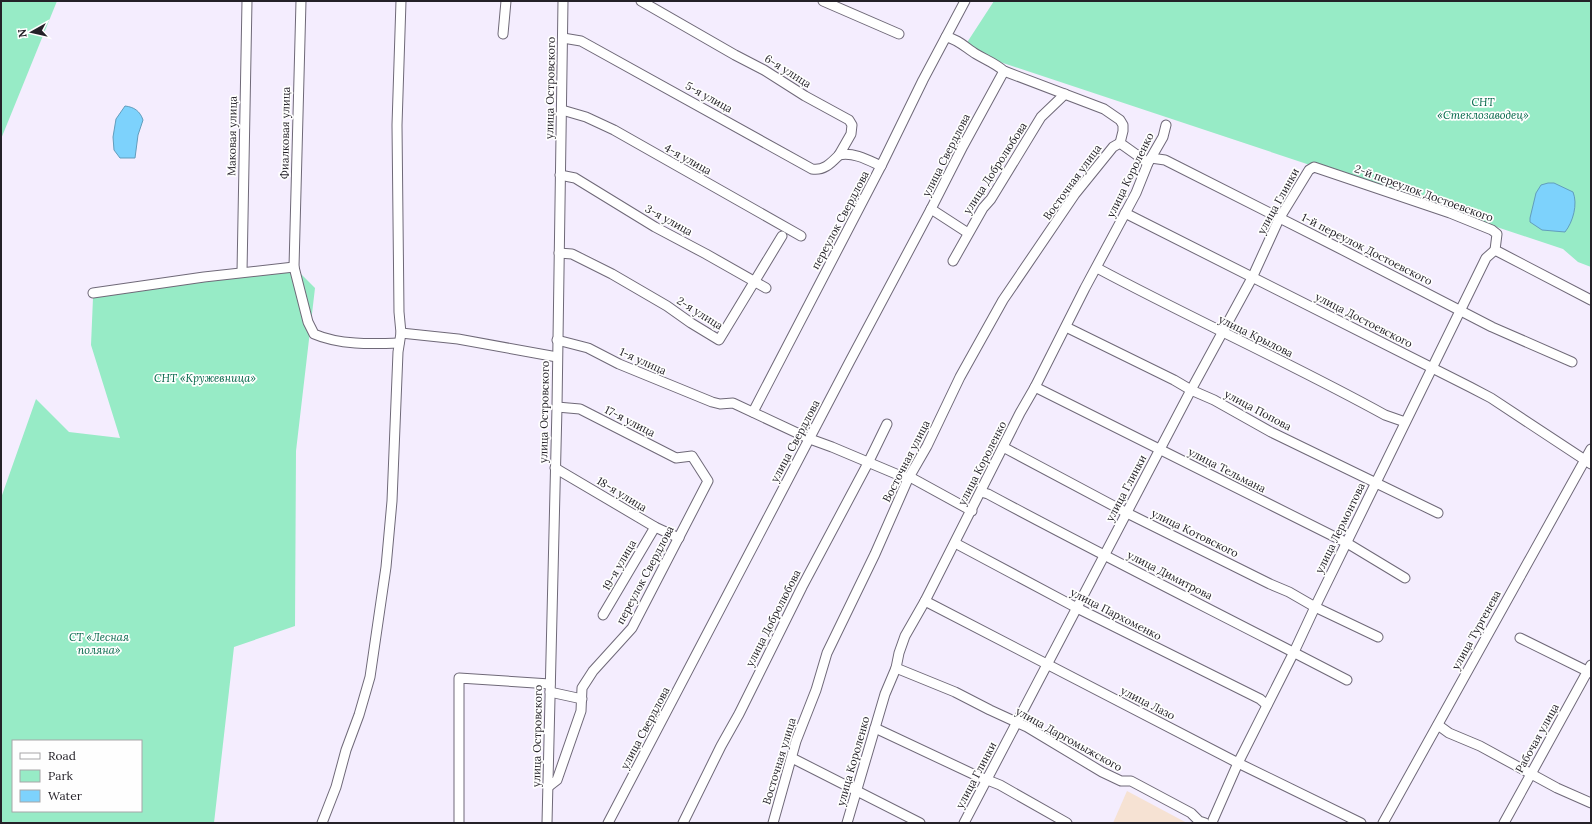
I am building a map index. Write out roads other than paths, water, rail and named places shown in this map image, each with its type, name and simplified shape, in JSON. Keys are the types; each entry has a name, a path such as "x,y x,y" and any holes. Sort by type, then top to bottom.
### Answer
{"street":[{"name":"Маковая улица","path":"242,272 247,1"},
{"name":"Фиалковая улица","path":"301,1 294,266 308,322 314,334 327,340 379,344 399,343"},
{"path":"322,823 336,787 346,750 359,715 370,677 386,567 396,442 398,352 401,333 399,312 397,125 401,1"},
{"path":"503,34 506,1"},
{"name":"улица Островского","path":"547,823 557,407 563,1"},
{"name":"6-я улица","path":"641,1 849,120 852,125 851,134 839,155"},
{"path":"823,1 899,34"},
{"name":"переулок Свердлова","path":"753,412 965,1"},
{"path":"946,37 954,38 976,54 995,63 1004,71 1104,109 1120,120 1123,125 1120,143"},
{"name":"5-я улица","path":"563,38 581,41 812,169 816,170 826,167 839,155"},
{"name":"улица Свердлова","path":"608,823 850,361 932,209 962,146 1004,71"},
{"name":"улица Добролюбова","path":"953,261 968,233 1041,117 1065,94"},
{"name":"4-я улица","path":"562,110 586,117 614,130 800,236"},
{"name":"улица Короленко","path":"847,823 885,694 896,668 905,636 972,511 984,484 1085,288 1136,193 1150,161 1163,137 1166,125"},
{"name":"1-й переулок Достоевского","path":"1120,143 1150,161 1165,160 1504,333 1572,362"},
{"name":"Восточная улица","path":"773,823 798,734 816,690 827,653 875,554 909,478 934,432 960,377 1003,300 1076,194 1113,147 1120,143"},
{"path":"839,155 856,155 881,166"},
{"name":"улица Глинки","path":"964,823 1191,390 1252,278 1280,219 1309,170 1314,168"},
{"name":"2-й переулок Достоевского","path":"1314,168 1450,213 1492,230 1497,234 1495,250"},
{"name":"3-я улица","path":"560,175 575,178 655,227 766,288"},
{"path":"932,209 968,233"},
{"name":"улица Достоевского","path":"1125,213 1491,398 1588,462"},
{"name":"2-я улица","path":"559,252 572,254 612,274 667,306 719,340 782,236"},
{"path":"1495,250 1591,300"},
{"name":"улица Лермонтова","path":"1211,822 1238,763 1294,652 1460,310 1486,258 1495,250"},
{"path":"93,293 294,266"},
{"name":"улица Крылова","path":"1097,268 1385,415 1405,422"},
{"name":"улица Попова","path":"1066,327 1174,380 1191,390 1214,400 1271,432 1438,513"},
{"path":"401,333 458,339 557,357"},
{"name":"1-я улица","path":"557,340 588,348 639,373 698,397 720,404 733,403 810,439 839,449 868,463 909,478 972,511"},
{"name":"улица Тельмана","path":"1035,387 1347,543 1405,578"},
{"name":"17-я улица","path":"557,407 580,409 676,458 692,456"},
{"name":"улица Добролюбова","path":"683,823 721,746 739,714 762,666 887,424"},
{"name":"улица Котовского","path":"1003,447 1127,513 1378,637"},
{"name":"улица Тургенева","path":"1384,823 1438,725 1588,462 1591,449"},
{"name":"переулок Свердлова","path":"548,787 557,780 581,711 582,688 593,671 632,628 708,481 692,456"},
{"name":"18-я улица","path":"555,468 655,527 679,538"},
{"name":"улица Димитрова","path":"981,492 988,494 1104,556 1347,680"},
{"name":"19-я улица","path":"604,615 655,527"},
{"name":"улица Пархоменко","path":"954,543 1077,608 1260,699 1267,705"},
{"name":"улица Лазо","path":"925,601 1238,763 1361,823"},
{"path":"1520,638 1590,670"},
{"name":"улица Даргомыжского","path":"896,668 955,692 1016,723 1027,727 1102,772 1121,781 1131,781 1191,813 1199,820 1211,822"},
{"name":"Рабочая улица","path":"1504,823 1549,739 1590,670"},
{"path":"459,823 459,678 550,688 582,699"},
{"path":"1438,725 1531,774 1591,803"},
{"path":"875,728 975,775 988,779 1067,823"},
{"path":"792,758 920,823"}],"water":[{"path":"125,106 136,110 143,120 138,135 135,158 120,158 114,150 113,137 116,119"},
{"path":"1554,183 1573,192 1575,202 1574,213 1565,232 1542,230 1530,222 1536,193 1541,185"}],"park label":[{"name":"СНТ «Стеклозаводец»","path":"1483,108"},
{"name":"СНТ «Кружевница»","path":"205,378"},
{"name":"СТ «Лесная поляна»","path":"99,643"}]}
